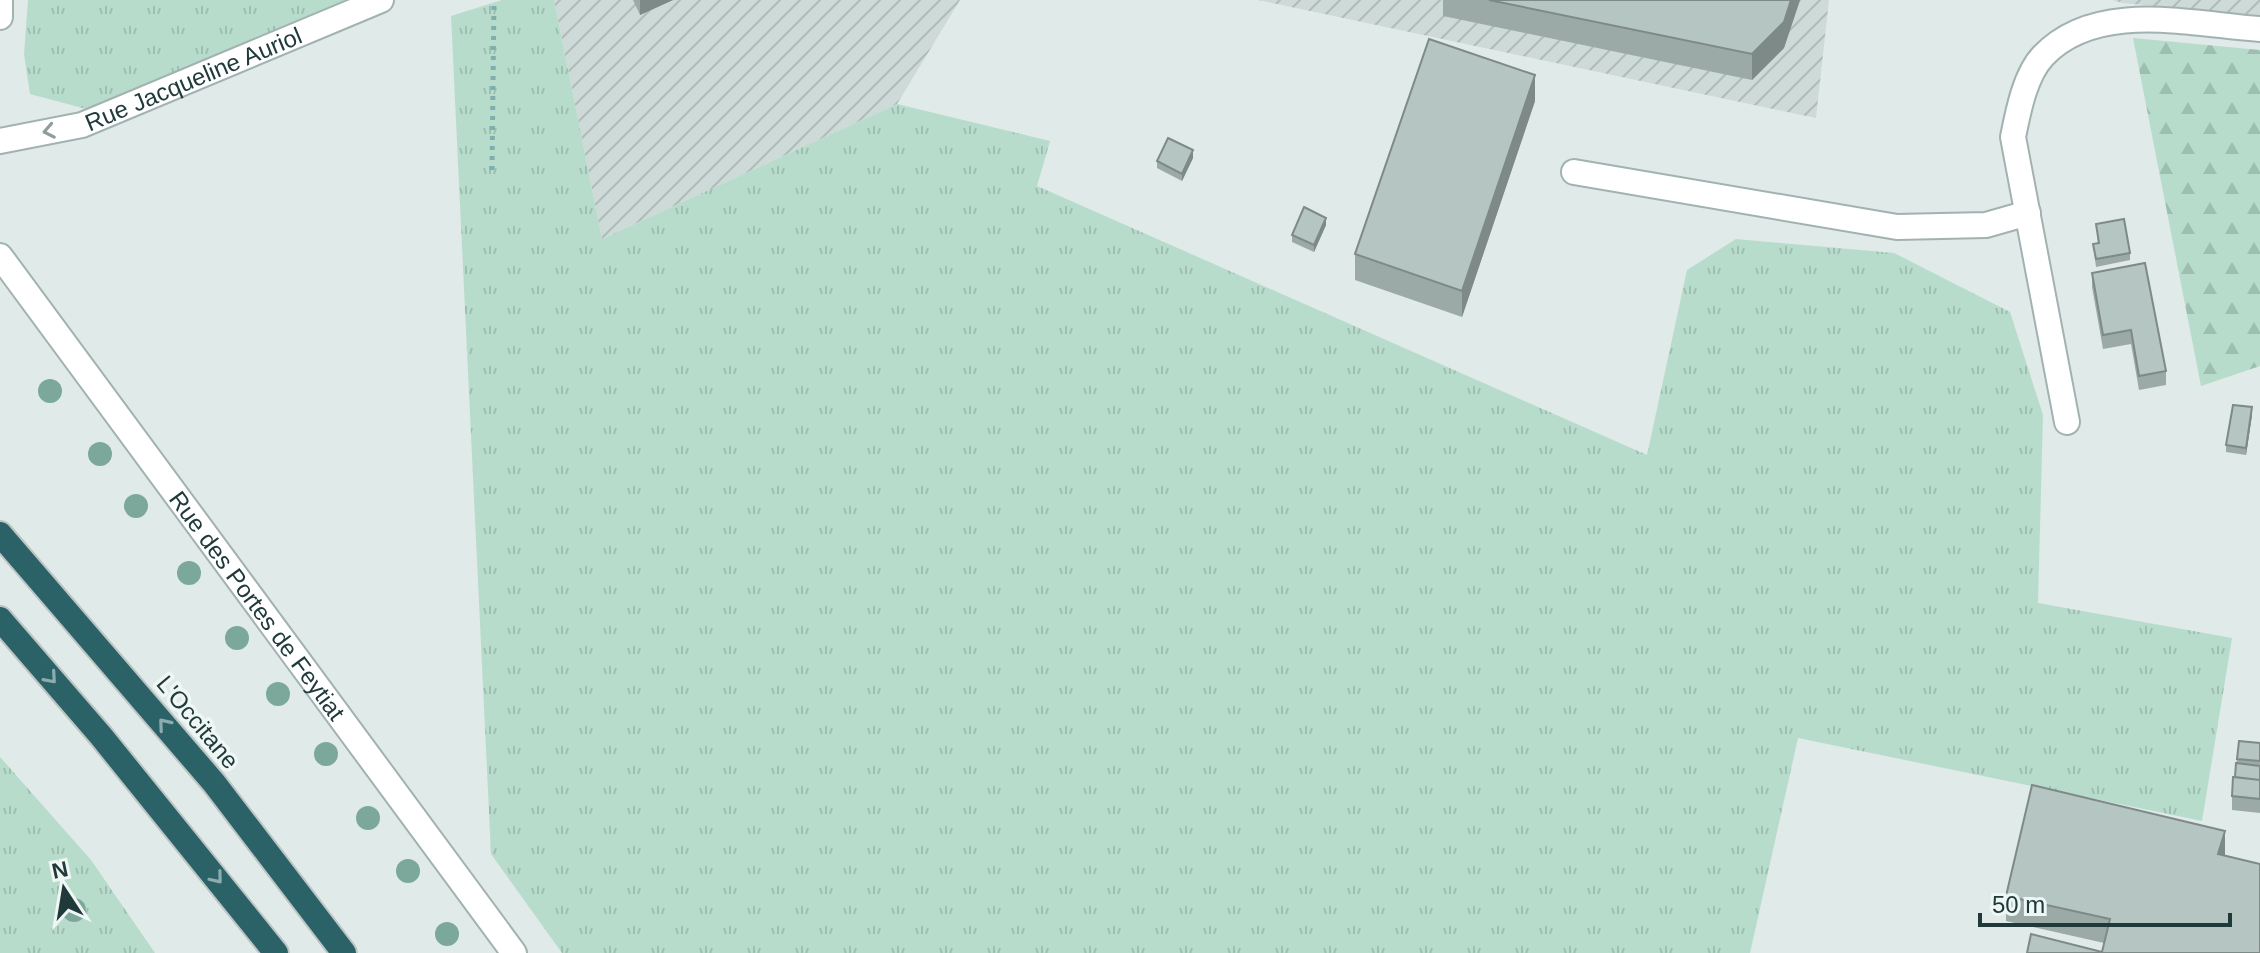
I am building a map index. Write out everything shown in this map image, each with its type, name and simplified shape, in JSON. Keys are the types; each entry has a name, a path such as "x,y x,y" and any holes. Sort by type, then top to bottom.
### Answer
{"highway":[{"name":"L'Occitane","path":"0,534 214,783 344,953"},
{"path":"0,619 101,736 276,953"}],"street":[{"path":"0,0 0,17"},
{"name":"Rue Jacqueline Auriol","path":"0,141 82,125 381,0"},
{"path":"2067,422 2013,137 2019,107 2041,58 2075,30 2117,18 2260,29"},
{"path":"1574,172 1897,227 1986,225 2028,213"},
{"name":"Rue des Portes de Feytiat","path":"0,256 514,953"}],"path":[{"path":"492,170 494,0"}],"shaded area":[{"path":"554,0 960,0 897,104 602,239"},
{"path":"1258,0 1829,0 1816,118"},
{"path":"2112,0 2260,0 2260,16 2123,3"}],"green space":[{"path":"28,0 346,0 90,110 30,94 24,54"},
{"path":"502,0 554,0 602,239 897,104 1050,141 1037,186 1647,455 1687,270 1736,239 1894,253 2010,312 2043,415 2038,603 2232,638 2202,821 1798,738 1750,953 562,953 491,854 451,16"},
{"path":"2133,38 2260,50 2260,366 2201,386"},
{"path":"0,757 91,860 155,953 0,953"}],"building":[{"path":"1489,0 1791,0 1784,22 1752,54"},
{"path":"1429,39 1535,75 1462,291 1355,254"},
{"path":"1168,138 1193,150 1182,174 1157,161"},
{"path":"1304,207 1326,218 1314,245 1292,235"},
{"path":"2124,219 2130,253 2096,259 2093,244 2099,243 2096,224"},
{"path":"2145,263 2166,371 2139,376 2131,330 2103,335 2092,273"},
{"path":"2233,405 2252,407 2246,448 2226,445"},
{"path":"2239,741 2260,743 2260,761 2237,759"},
{"path":"2236,763 2260,766 2260,780 2235,777"},
{"path":"2233,777 2260,780 2260,799 2232,796"},
{"path":"2032,785 2225,831 2218,854 2260,864 2260,953 2027,953 2031,934 2102,952 2110,919 2006,896"}]}
